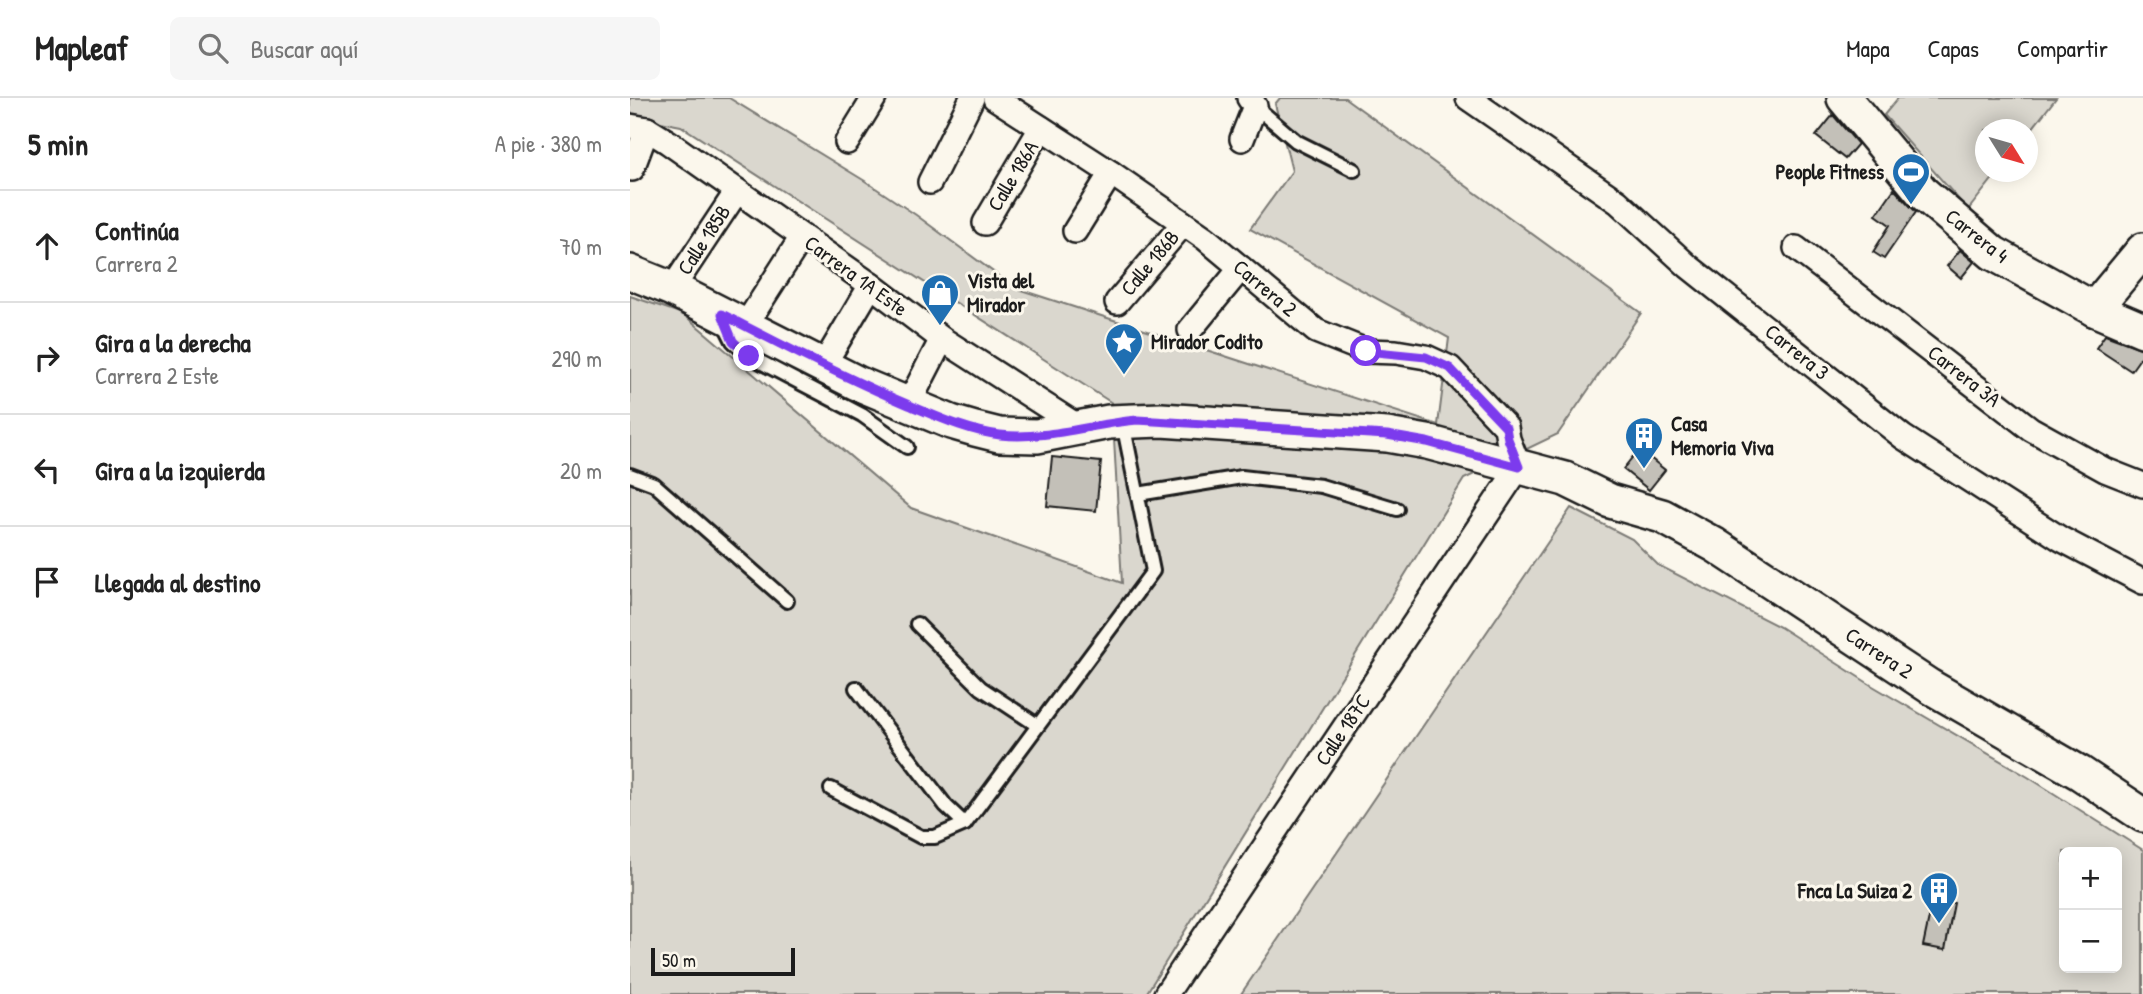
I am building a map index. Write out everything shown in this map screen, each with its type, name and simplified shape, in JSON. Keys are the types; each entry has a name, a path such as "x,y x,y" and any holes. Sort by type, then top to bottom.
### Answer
{"main road":[{"name":"Carrera 4","path":"1844,98 1923,193 1993,253 2094,309 2143,330"},
{"path":"2094,309 2143,250"},
{"name":"Carrera 2","path":"630,272 672,289 857,383 951,422 999,435 1037,436 1123,421 1161,420 1387,435 1427,442 1565,480 1610,501 1662,516 1715,545 1929,686 2080,773 2143,815"}],"street":[{"path":"847,142 874,98"},
{"path":"930,182 972,98"},
{"name":"Carrera 2","path":"995,98 1205,238 1316,331 1366,351 1426,357 1450,368 1506,427 1519,467"},
{"name":"Carrera 3","path":"1468,98 1619,202 1688,266 1903,437 2061,539 2140,574"},
{"path":"1242,139 1252,102"},
{"path":"632,169 638,128"},
{"name":"Carrera 1A Este","path":"638,128 669,142 871,285 942,339 1082,429"},
{"name":"Calle 186A","path":"985,223 1041,128"},
{"path":"1075,231 1111,173"},
{"name":"Calle 185B","path":"672,289 737,191"},
{"name":"Calle 186B","path":"1117,302 1183,224"},
{"path":"734,320 802,237"},
{"name":"Carrera 3A","path":"1797,248 2031,429 2105,470 2143,485"},
{"path":"1190,330 1241,268"},
{"path":"822,366 871,285"},
{"path":"908,405 942,339"},
{"name":"Calle 187C","path":"1166,994 1519,467"}],"lane":[{"path":"1252,102 1296,141 1354,170"},
{"path":"734,320 733,341 749,356 862,415 907,447"},
{"path":"831,789 921,837 935,837 965,824 1153,571 1123,421"},
{"path":"630,474 654,484 787,600"},
{"path":"1138,494 1242,477 1321,486 1397,509"},
{"path":"917,624 981,688 1037,725"},
{"path":"856,688 946,806 965,824"}],"shaded area":[{"path":"630,98 729,98 865,181 1015,288 1438,425 1449,338 1250,229 1292,171 1275,104 1280,98 1345,98 1641,313 1558,434 1464,479 1146,994 630,994 630,296 683,314 911,508 1122,583 1112,403 681,126 630,116"},
{"path":"1898,98 2056,98 2038,121 2038,119 1975,119 1975,182 1990,182 1968,210 1884,115"},
{"path":"1571,508 1632,539 1658,565 1780,627 2143,850 2143,994 1241,994"}],"building":[{"path":"1833,115 1858,144 1845,159 1816,136"},
{"path":"1894,189 1916,212 1884,259 1873,252 1890,225 1876,215"},
{"path":"1960,250 1974,262 1961,278 1947,266"},
{"path":"2105,335 2143,349 2143,354 2131,371 2096,348"},
{"name":"Casa Memoria Viva","path":"1639,449 1665,470 1649,490 1623,469"},
{"path":"1052,457 1101,462 1096,511 1047,506"},
{"name":"Fnca La Suiza 2","path":"1933,899 1954,903 1945,950 1923,946"}],"place":[{"name":"People Fitness","path":"1911,206"},
{"name":"Vista del Mirador","path":"940,327"},
{"name":"Mirador Codito","path":"1124,376"},
{"name":"Casa Memoria Viva","path":"1644,470"},
{"name":"Fnca La Suiza 2","path":"1939,925"}],"route":[{"path":"749,356 733,341 722,314 857,383 951,422 999,435 1037,436 1109,422 1161,420 1387,435 1427,442 1519,467 1506,427 1450,368 1426,357 1366,351"}]}
